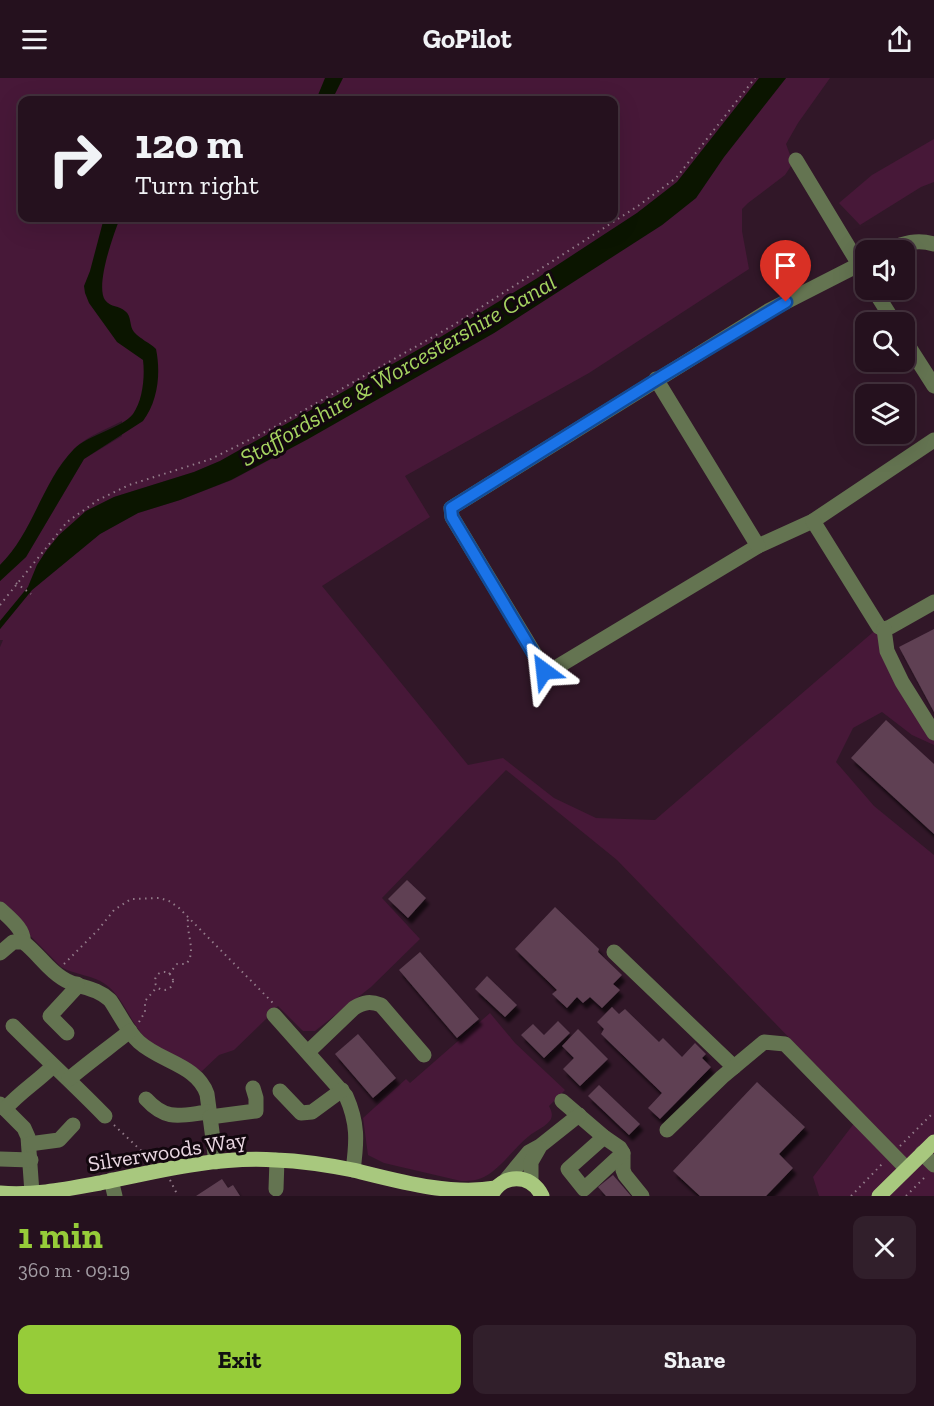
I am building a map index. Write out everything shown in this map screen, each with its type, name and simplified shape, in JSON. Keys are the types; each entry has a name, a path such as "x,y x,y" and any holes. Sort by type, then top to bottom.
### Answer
{"main road":[{"path":"879,1196 934,1142"},
{"name":"Silverwoods Way","path":"0,1193 32,1193 216,1162 277,1160 353,1170 448,1194 498,1188 518,1178 537,1189"},
{"path":"537,1189 553,1196"}],"street":[{"path":"796,160 855,254"},
{"path":"915,242 934,244"},
{"path":"855,271 768,311 451,508 452,517 544,671 552,670 758,546 813,521 934,441"},
{"path":"915,356 934,386"},
{"path":"656,380 758,546"},
{"path":"813,521 874,622 884,629 887,651 902,682 934,733"},
{"path":"884,629 934,602"},
{"path":"0,909 21,931 24,937 23,942"},
{"path":"0,953 13,942 23,942 62,979 104,995 138,1041 151,1051 197,1076 204,1084 207,1094 216,1162"},
{"path":"614,952 734,1067"},
{"path":"67,1033 50,1016 77,984"},
{"path":"308,1052 354,1008 371,1002 381,1005 424,1055"},
{"path":"274,1015 342,1090 353,1112 357,1134 353,1170"},
{"path":"13,1026 105,1116"},
{"path":"69,1079 130,1030"},
{"path":"667,1130 764,1042 785,1044 906,1168"},
{"path":"32,1193 28,1137 24,1128 2,1107 27,1087 37,1083 53,1066"},
{"path":"146,1099 158,1112 176,1115 209,1114 238,1119 256,1111 253,1088"},
{"path":"280,1091 301,1113 312,1112 342,1090"},
{"path":"562,1101 623,1152 625,1175 642,1196"},
{"path":"498,1188 529,1152 579,1115"},
{"path":"29,1144 59,1140 73,1125"},
{"path":"604,1137 568,1169 584,1188 592,1190 623,1152"},
{"path":"537,1189 531,1162 540,1146"},
{"path":"922,1153 930,1170"},
{"path":"0,1159 30,1160"},
{"path":"276,1189 277,1160"},
{"path":"111,1180 115,1196"}],"path":[{"path":"618,219 676,178 755,78"},
{"path":"0,604 67,522 98,500 129,485 211,459 271,429 452,326 613,222"},
{"path":"16,583 31,594"},
{"path":"56,973 114,910 131,899 153,897 169,901 269,997 275,1008 274,1015"},
{"path":"169,974 177,964 186,964 191,960 188,919"},
{"path":"130,1030 144,1016 145,1001 157,986 156,979 159,974 169,974"},
{"path":"157,986 164,990 171,987 173,979 169,974"},
{"path":"105,1116 153,1162"},
{"path":"167,1170 170,1183 178,1196"},
{"path":"906,1196 930,1170"}],"shaded area":[{"path":"0,78 759,78 677,182 637,213 536,279 439,338 220,461 194,472 114,497 86,511 53,543 37,565 28,587 0,621 0,581 26,557 84,459 122,436 122,421 85,440 74,449 54,476 21,538 0,565"},
{"path":"786,78 830,78 786,144 793,163 785,175 742,209 742,231 749,269 589,373 405,476 430,517 322,586 468,765 503,758 554,798 596,818 655,820 879,627 934,733 934,745 912,735 882,712 853,728 836,762 874,806 934,855 934,1196 819,1196 813,1177 862,1113 617,860 506,770 382,898 420,939 371,987 315,1031 303,1031 278,1006 234,1050 219,1055 201,1072 161,1050 141,1033 111,989 95,979 61,967 0,905 0,647 3,640 0,640 0,629 32,590 100,534 138,513 232,480 308,439 494,333 662,225 696,198 724,157"},
{"path":"934,139 934,182 921,187 860,225 839,203 872,175"},
{"path":"490,1013 515,1043 565,1090 549,1106 552,1115 549,1122 523,1141 496,1169 475,1180 461,1181 384,1163 368,1155 363,1118 406,1079 410,1083"}],"water":[{"path":"325,78 343,78 334,96 318,96"},
{"name":"Staffordshire & Worcestershire Canal","path":"759,78 786,78 724,157 696,198 662,225 494,333 308,439 231,480 138,513 100,534 32,590 0,629 0,621 28,587 46,551 59,535 86,511 114,497 194,472 220,461 439,338 536,279 637,213 677,182"},
{"path":"103,222 119,222 106,259 102,283 103,293 107,303 127,313 134,332 156,349 158,377 155,396 143,421 84,459 26,557 0,581 0,565 21,538 63,462 80,444 128,419 133,414 141,395 143,360 117,342 89,303 84,286"}],"building":[{"path":"934,629 934,712 899,647"},
{"path":"886,720 934,764 934,834 851,758"},
{"path":"407,880 426,898 408,918 388,899"},
{"path":"555,907 599,949 598,952 622,975 613,984 620,990 602,1008 590,997 583,1003 577,997 567,1008 552,994 557,990 515,949"},
{"path":"420,952 479,1019 457,1038 399,970"},
{"path":"487,976 517,1005 505,1017 475,989"},
{"path":"612,1007 619,1014 625,1009 659,1042 663,1038 682,1057 695,1043 706,1054 702,1058 711,1067 660,1119 648,1108 662,1093 601,1034 604,1029 597,1022"},
{"path":"558,1021 570,1033 544,1058 521,1035 533,1024 544,1035"},
{"path":"578,1029 608,1059 580,1086 563,1069 574,1058 562,1046"},
{"path":"358,1034 396,1078 373,1098 335,1054"},
{"path":"757,1082 805,1127 779,1154 793,1168 766,1196 700,1196 673,1171"},
{"path":"599,1085 640,1124 629,1135 588,1096"},
{"path":"613,1175 631,1196 606,1196 598,1187"},
{"path":"222,1179 228,1188 233,1185 240,1196 196,1196"}],"route":[{"path":"544,671 452,517 451,508 786,302"}]}
